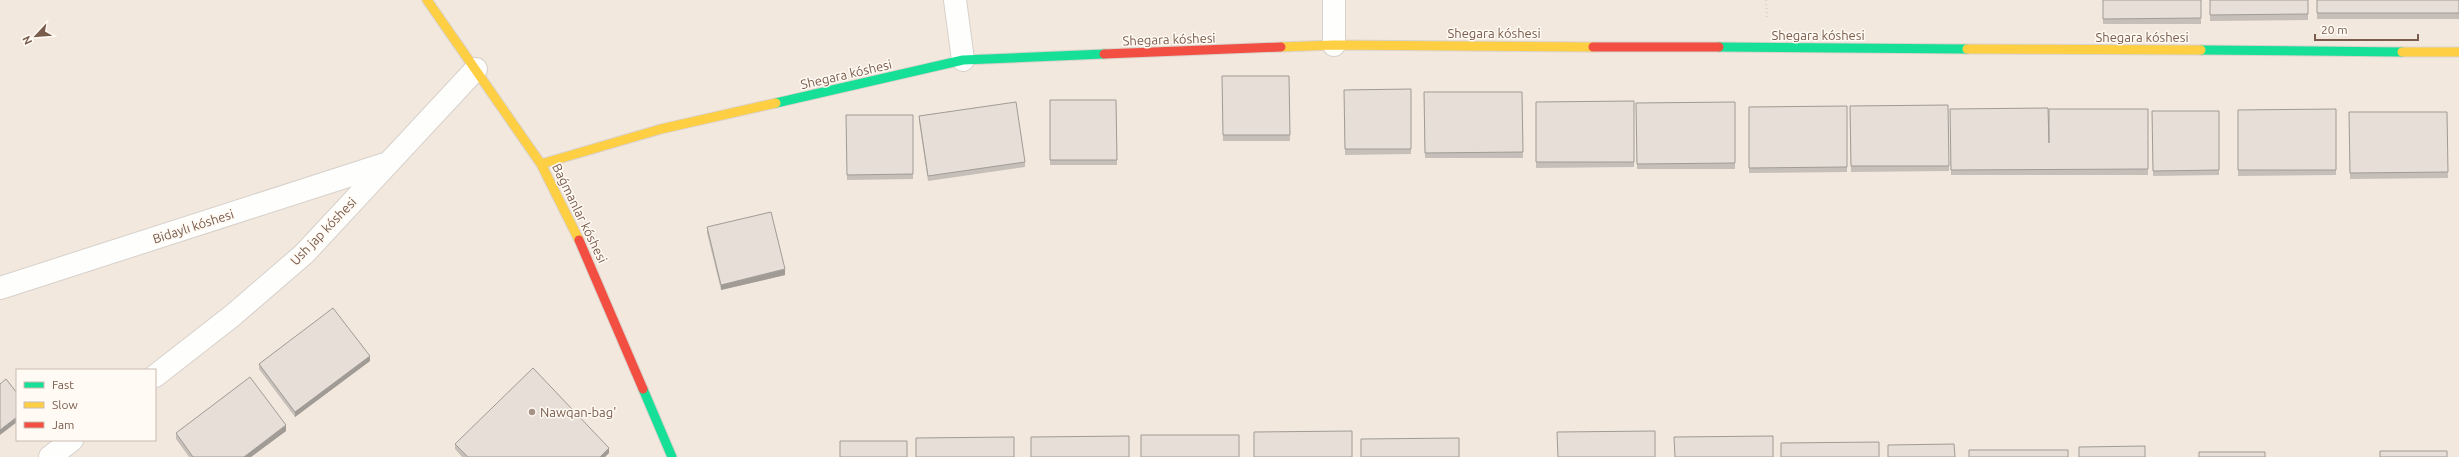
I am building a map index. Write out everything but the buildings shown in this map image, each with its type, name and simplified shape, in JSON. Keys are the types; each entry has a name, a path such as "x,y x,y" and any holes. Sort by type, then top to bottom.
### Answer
{"street":[{"name":"Baǵmanlar kóshesi","path":"428,0 541,164 581,243 672,457"},
{"path":"955,0 963,60"},
{"path":"1334,0 1334,45"},
{"name":"Shegara kóshesi","path":"541,164 661,130 963,60 1334,45 2459,52"},
{"name":"Ush jap kóshesi","path":"156,375 232,316 304,254 386,163 476,70"},
{"name":"Bidaylı kóshesi","path":"0,288 386,163"},
{"path":"50,457 71,441"}],"shaded area":[{"path":"0,0 2459,0 2459,457 0,457"}],"traffic: fast":[{"path":"1719,47 1967,49"},
{"path":"2201,50 2402,52"},
{"path":"776,103 963,60 1104,54"},
{"path":"643,389 672,457"}],"traffic: slow":[{"path":"427,0 541,164 579,240"},
{"path":"1281,47 1334,45 1593,47"},
{"path":"1967,49 2201,50"},
{"path":"2402,52 2459,52"},
{"path":"541,164 661,129 776,103"}],"traffic: jam":[{"path":"1104,54 1281,47"},
{"path":"1593,47 1719,47"},
{"path":"579,240 643,389"}],"place":[{"name":"Nawqan-bag'","path":"532,412"}]}
